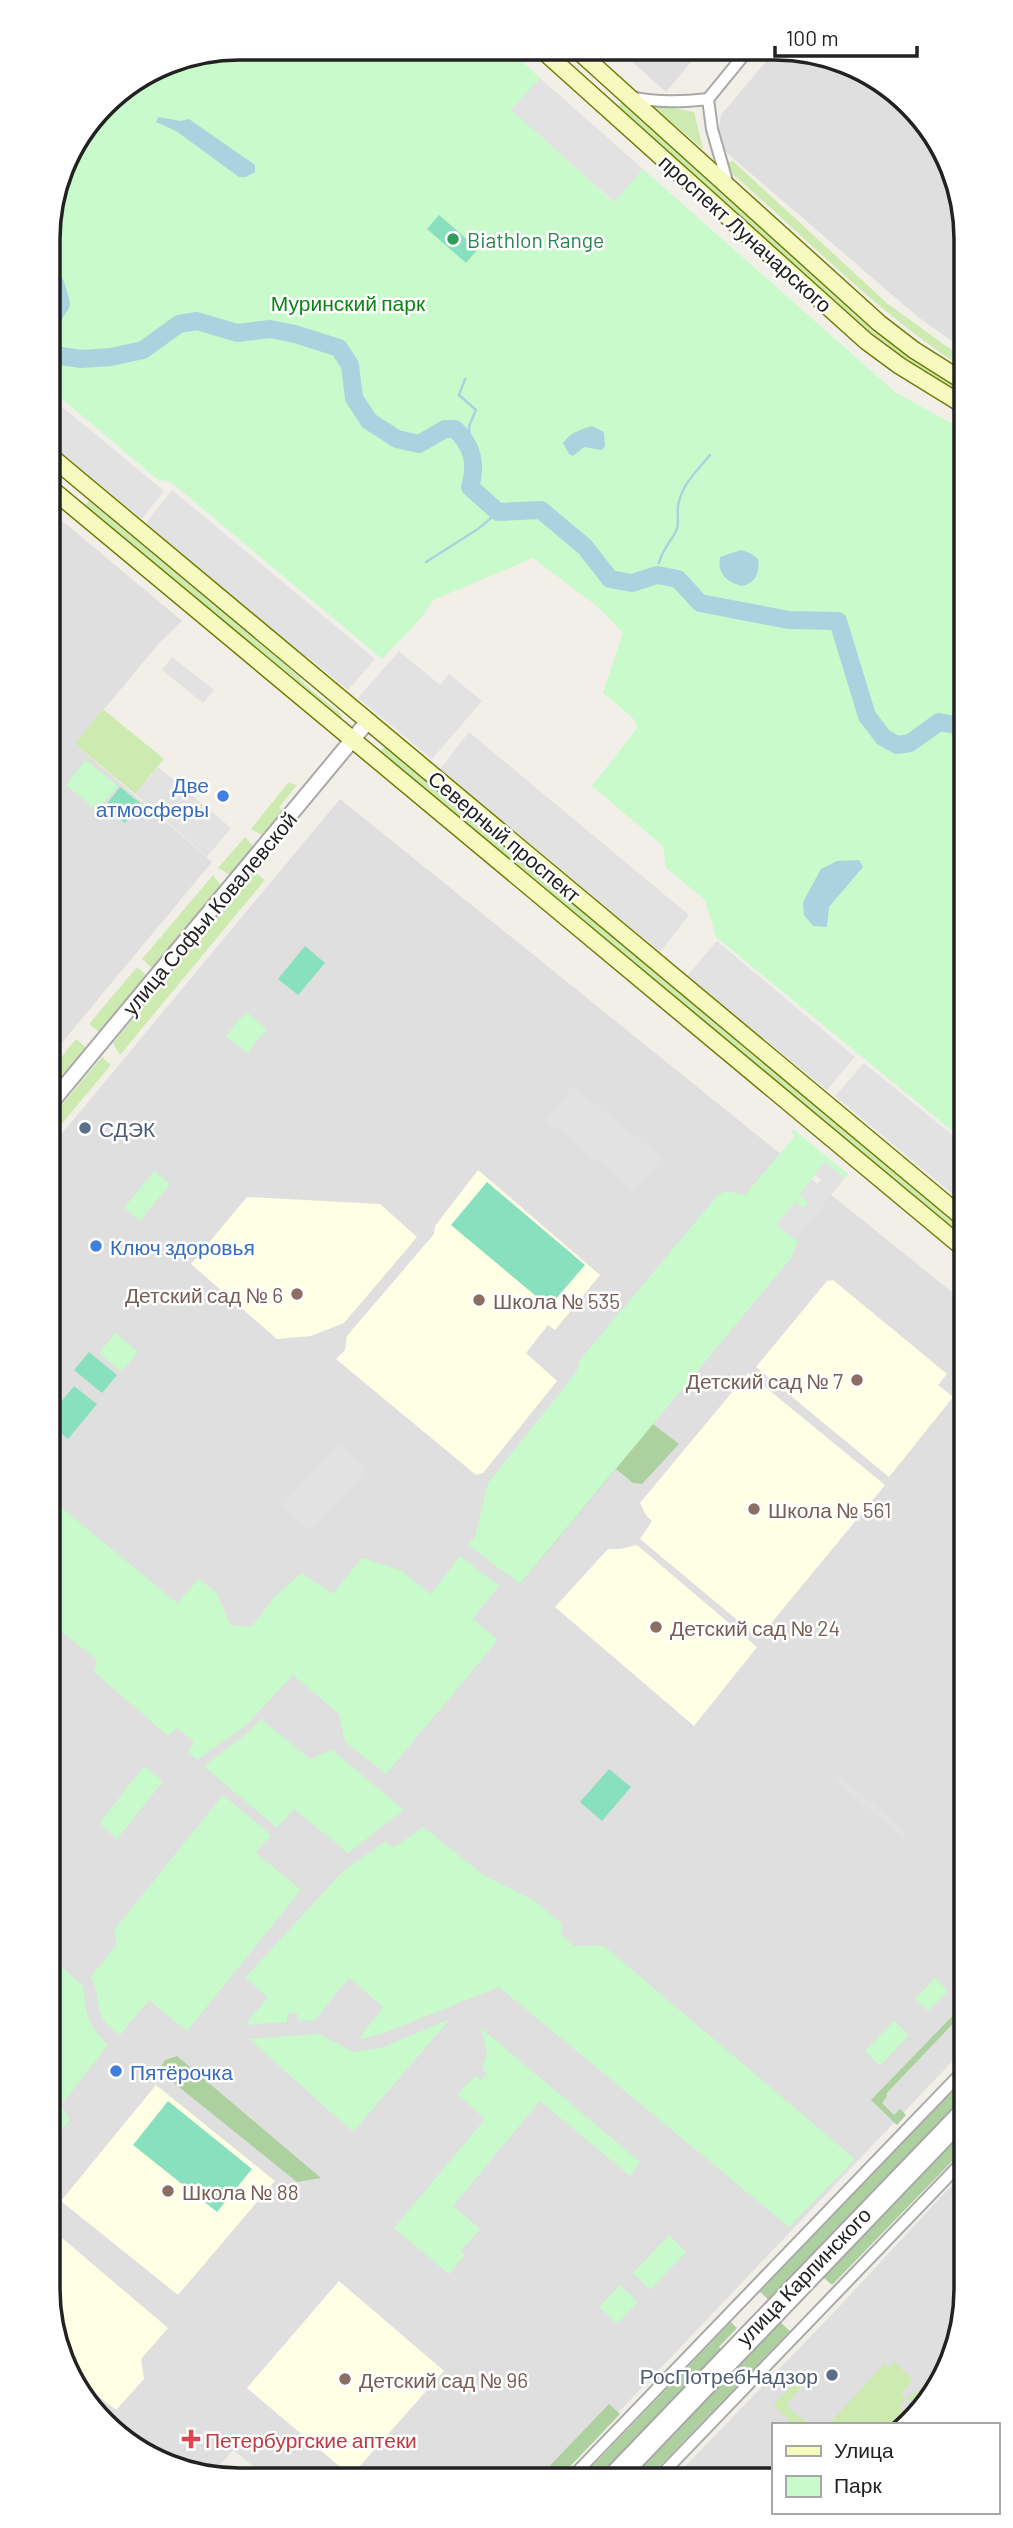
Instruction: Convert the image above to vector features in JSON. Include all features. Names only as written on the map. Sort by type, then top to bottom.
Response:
[{"type":"main road","name":"проспект Луначарского","points":[[553,60],[866,341],[954,399]]},
{"type":"main road","points":[[568,73],[576,60]]},
{"type":"main road","name":"проспект Луначарского","points":[[588,60],[879,323],[914,350],[954,375]]},
{"type":"main road","name":"Северный проспект","points":[[60,464],[350,704],[366,724],[954,1210]]},
{"type":"main road","name":"Северный проспект","points":[[60,496],[954,1240]]},
{"type":"street","points":[[628,96],[685,102],[708,99],[740,60]]},
{"type":"street","points":[[708,99],[718,152],[728,185]]},
{"type":"street","name":"Северный проспект","points":[[60,474],[366,724]]},
{"type":"street","name":"улица Софьи Ковалевской","points":[[60,1092],[366,724]]},
{"type":"street","points":[[582,2468],[953,2080]]},
{"type":"street","name":"улица Карпинского","points":[[618,2468],[953,2118]]},
{"type":"street","name":"улица Карпинского","points":[[633,2468],[953,2133]]},
{"type":"street","points":[[668,2468],[953,2171]]},
{"type":"shaded area","points":[[630,60],[693,60],[666,92]]},
{"type":"shaded area","points":[[767,60],[798,61],[832,69],[854,78],[884,96],[901,112],[917,129],[930,149],[947,192],[954,238],[954,343],[918,317],[726,152],[719,131],[721,115]]},
{"type":"shaded area","points":[[540,78],[643,169],[614,202],[511,110]]},
{"type":"shaded area","points":[[60,407],[164,491],[142,519],[60,452]]},
{"type":"shaded area","points":[[172,490],[375,659],[348,690],[307,656],[304,659],[145,524]]},
{"type":"shaded area","points":[[60,519],[182,621],[160,642],[75,744],[212,862],[60,1045]]},
{"type":"shaded area","points":[[399,651],[440,685],[449,674],[482,701],[432,759],[358,698]]},
{"type":"shaded area","points":[[172,657],[214,690],[203,703],[162,670]]},
{"type":"shaded area","points":[[469,732],[689,915],[660,952],[440,769]]},
{"type":"shaded area","points":[[158,767],[231,828],[207,857],[135,794]]},
{"type":"shaded area","points":[[340,799],[953,1293],[953,2060],[566,2468],[255,2468],[233,2450],[218,2467],[203,2465],[159,2450],[129,2432],[96,2399],[73,2358],[61,2313],[60,2290],[60,1136]]},
{"type":"shaded area","points":[[717,941],[855,1057],[827,1090],[687,976]]},
{"type":"shaded area","points":[[864,1063],[954,1136],[954,1195],[835,1096]]},
{"type":"shaded area","points":[[573,1086],[661,1157],[659,1163],[634,1190],[546,1120]]},
{"type":"shaded area","points":[[825,1162],[845,1178],[795,1240],[776,1225],[795,1202],[803,1208],[809,1204],[800,1194],[809,1183],[815,1187],[821,1180],[815,1174]]},
{"type":"shaded area","name":"Школа № 535","points":[[478,1170],[600,1275],[555,1330],[548,1325],[526,1353],[557,1381],[483,1473],[476,1475],[336,1359],[345,1350],[347,1336],[434,1234],[435,1226]]},
{"type":"shaded area","name":"Детский сад № 6","points":[[247,1197],[380,1204],[417,1237],[344,1323],[311,1336],[277,1339],[191,1264]]},
{"type":"shaded area","name":"Детский сад № 7","points":[[833,1280],[947,1374],[938,1385],[953,1397],[889,1477],[756,1367],[827,1281]]},
{"type":"shaded area","name":"Школа № 561","points":[[748,1373],[885,1485],[759,1638],[640,1539],[652,1521],[640,1503]]},
{"type":"shaded area","points":[[339,1442],[368,1468],[311,1531],[282,1506]]},
{"type":"shaded area","name":"Детский сад № 24","points":[[637,1545],[757,1647],[694,1726],[555,1607],[608,1549]]},
{"type":"shaded area","points":[[839,1776],[907,1832],[903,1838],[833,1779]]},
{"type":"shaded area","name":"Школа № 88","points":[[156,2085],[275,2181],[178,2295],[61,2201]]},
{"type":"shaded area","points":[[953,2184],[953,2301],[950,2325],[930,2379],[909,2408],[894,2423],[772,2423],[772,2468],[684,2468]]},
{"type":"shaded area","points":[[60,2238],[168,2328],[141,2359],[144,2379],[116,2410],[89,2389],[73,2358],[61,2313]]},
{"type":"shaded area","name":"Детский сад № 96","points":[[339,2281],[444,2371],[358,2468],[342,2468],[247,2388]]},
{"type":"green space","name":"Муринский парк","points":[[521,60],[540,78],[512,110],[613,202],[643,169],[895,392],[954,425],[954,1132],[716,937],[705,900],[666,868],[663,846],[592,786],[638,727],[632,717],[603,693],[623,633],[598,607],[533,558],[433,600],[421,618],[382,659],[171,482],[157,479],[60,397],[61,215],[73,170],[96,129],[120,104],[149,83],[181,69],[215,61]]},
{"type":"green space","points":[[623,101],[954,381],[954,388],[917,367],[869,331],[618,106]]},
{"type":"green space","points":[[656,105],[694,112],[703,149],[654,107]]},
{"type":"green space","points":[[733,161],[888,304],[954,352],[954,362],[870,297],[730,172],[726,163]]},
{"type":"green space","name":"Biathlon Range","points":[[439,215],[478,249],[466,263],[427,229]]},
{"type":"green space","points":[[89,501],[287,666],[341,714],[342,718],[339,719],[84,507]]},
{"type":"green space","points":[[103,709],[164,759],[135,794],[75,744]]},
{"type":"green space","points":[[385,746],[954,1219],[954,1231],[379,753]]},
{"type":"green space","points":[[86,760],[118,786],[97,811],[66,785]]},
{"type":"green space","points":[[288,783],[297,785],[279,807],[283,811],[262,835],[251,829]]},
{"type":"green space","points":[[120,787],[140,803],[125,823],[104,807]]},
{"type":"green space","points":[[245,837],[253,846],[230,875],[218,868]]},
{"type":"green space","points":[[255,872],[265,880],[120,1055],[113,1043]]},
{"type":"green space","points":[[213,875],[221,885],[152,968],[142,959]]},
{"type":"green space","points":[[305,946],[325,963],[298,995],[278,979]]},
{"type":"green space","points":[[137,967],[146,975],[99,1032],[89,1024]]},
{"type":"green space","points":[[246,1012],[267,1029],[247,1053],[226,1036]]},
{"type":"green space","points":[[76,1039],[86,1048],[60,1078],[60,1059]]},
{"type":"green space","points":[[102,1057],[111,1065],[60,1126],[60,1107]]},
{"type":"green space","points":[[793,1129],[848,1174],[845,1178],[825,1162],[800,1194],[810,1204],[803,1208],[795,1202],[797,1243],[792,1257],[520,1584],[468,1545],[475,1537],[488,1483],[577,1371],[579,1361],[718,1195],[726,1191],[745,1195],[795,1136],[791,1131]]},
{"type":"green space","points":[[154,1171],[170,1184],[140,1221],[124,1208]]},
{"type":"green space","points":[[487,1182],[585,1265],[549,1307],[451,1225]]},
{"type":"green space","points":[[115,1333],[138,1352],[121,1372],[99,1353]]},
{"type":"green space","points":[[89,1352],[117,1375],[102,1393],[74,1370]]},
{"type":"green space","points":[[74,1386],[97,1404],[68,1439],[60,1432],[60,1403]]},
{"type":"green space","points":[[630,1409],[663,1411],[653,1424],[679,1444],[642,1484],[633,1483],[616,1469],[520,1584],[499,1568]]},
{"type":"green space","points":[[60,1506],[177,1603],[199,1579],[217,1593],[230,1625],[251,1627],[276,1595],[302,1573],[333,1594],[362,1558],[400,1570],[431,1594],[460,1556],[499,1586],[473,1619],[498,1640],[386,1774],[345,1742],[339,1714],[293,1675],[244,1727],[197,1760],[188,1752],[194,1742],[177,1728],[168,1736],[94,1672],[97,1660],[60,1630]]},
{"type":"green space","points":[[261,1719],[310,1759],[332,1750],[404,1810],[348,1853],[294,1809],[277,1828],[204,1766]]},
{"type":"green space","points":[[144,1766],[163,1781],[117,1839],[99,1824]]},
{"type":"green space","points":[[609,1769],[631,1787],[602,1821],[580,1802]]},
{"type":"green space","points":[[223,1795],[271,1835],[256,1853],[301,1890],[187,2031],[149,2000],[120,2035],[104,2021],[91,1977],[117,1944],[114,1930]]},
{"type":"green space","points":[[423,1827],[485,1876],[535,1901],[561,1923],[562,1934],[574,1946],[604,1946],[855,2159],[789,2227],[499,1987],[384,2033],[358,2040],[383,2007],[349,1978],[315,2020],[298,2021],[297,2013],[287,2014],[287,2022],[245,2025],[268,1997],[245,1978],[344,1870],[386,1841],[393,1848]]},
{"type":"green space","points":[[60,1965],[83,1986],[89,2019],[108,2045],[61,2105],[70,2120],[60,2132]]},
{"type":"green space","points":[[935,1978],[948,1991],[928,2011],[915,1999]]},
{"type":"green space","points":[[953,2015],[953,2023],[886,2094],[882,2103],[894,2115],[900,2109],[906,2115],[897,2125],[871,2100]]},
{"type":"green space","points":[[450,2019],[353,2132],[249,2039],[319,2034],[354,2052],[381,2048]]},
{"type":"green space","points":[[894,2021],[909,2035],[880,2066],[865,2051]]},
{"type":"green space","points":[[481,2028],[640,2162],[630,2176],[540,2101],[453,2206],[480,2229],[461,2251],[465,2255],[449,2274],[394,2228],[485,2119],[457,2094],[476,2076],[481,2080],[487,2073],[482,2069],[487,2053]]},
{"type":"green space","points":[[177,2056],[321,2178],[297,2182],[159,2071],[165,2060]]},
{"type":"green space","points":[[953,2089],[953,2107],[769,2300],[760,2292]]},
{"type":"green space","points":[[168,2101],[252,2169],[217,2212],[133,2145]]},
{"type":"green space","points":[[953,2142],[953,2160],[832,2285],[823,2277]]},
{"type":"green space","points":[[669,2235],[686,2252],[650,2290],[633,2273]]},
{"type":"green space","points":[[620,2285],[638,2302],[617,2324],[599,2307]]},
{"type":"green space","points":[[731,2322],[737,2328],[719,2347],[722,2351],[609,2468],[591,2468]]},
{"type":"green space","points":[[780,2322],[790,2331],[658,2468],[641,2468]]},
{"type":"green space","points":[[894,2362],[913,2380],[901,2394],[906,2399],[899,2406],[905,2412],[894,2423],[830,2423],[884,2364],[888,2368]]},
{"type":"green space","points":[[797,2380],[803,2385],[786,2405],[806,2420],[805,2423],[788,2423],[790,2420],[773,2405]]},
{"type":"green space","points":[[916,2391],[920,2395],[913,2404],[907,2399]]},
{"type":"green space","points":[[609,2404],[620,2414],[569,2468],[548,2468]]},
{"type":"water","points":[[158,117],[181,121],[189,119],[255,165],[255,172],[239,177],[176,131],[156,122]]},
{"type":"water","points":[[592,426],[604,432],[605,446],[602,450],[584,447],[573,456],[569,454],[563,443],[566,439]]},
{"type":"water","points":[[741,550],[758,559],[758,572],[754,580],[742,586],[724,576],[719,563],[720,557]]},
{"type":"water","points":[[859,860],[863,867],[829,907],[827,927],[813,926],[804,915],[803,902],[821,869],[837,861]]},
{"type":"waterway","points":[[60,300],[60,306]]},
{"type":"waterway","points":[[60,356],[81,359],[111,357],[143,350],[179,324],[197,321],[237,333],[270,329],[339,348],[350,365],[354,398],[369,421],[397,439],[419,444],[445,429],[455,429],[466,442],[472,456],[470,487],[498,512],[541,510],[585,547],[610,579],[632,583],[657,575],[678,579],[700,603],[789,620],[838,621],[867,716],[883,737],[897,745],[910,743],[939,722],[954,725]]},
{"type":"waterway","points":[[465,379],[459,395],[476,410],[469,426],[468,444]]},
{"type":"waterway","points":[[659,563],[677,529],[678,506],[683,491],[710,455]]},
{"type":"waterway","points":[[426,562],[478,529],[498,512]]},
{"type":"waterway","points":[[657,575],[658,568]]},
{"type":"place","name":"Biathlon Range","points":[[453,239]]},
{"type":"place","name":"Две атмосферы","points":[[223,796]]},
{"type":"place","name":"СДЭК","points":[[85,1128]]},
{"type":"place","name":"Ключ здоровья","points":[[96,1246]]},
{"type":"place","name":"Детский сад № 6","points":[[297,1294]]},
{"type":"place","name":"Школа № 535","points":[[479,1300]]},
{"type":"place","name":"Детский сад № 7","points":[[857,1380]]},
{"type":"place","name":"Школа № 561","points":[[754,1509]]},
{"type":"place","name":"Детский сад № 24","points":[[656,1627]]},
{"type":"place","name":"Пятёрочка","points":[[116,2071]]},
{"type":"place","name":"Школа № 88","points":[[168,2191]]},
{"type":"place","name":"РосПотребНадзор","points":[[832,2375]]},
{"type":"place","name":"Детский сад № 96","points":[[345,2379]]},
{"type":"place","name":"Петербургские аптеки","points":[[191,2439]]}]
